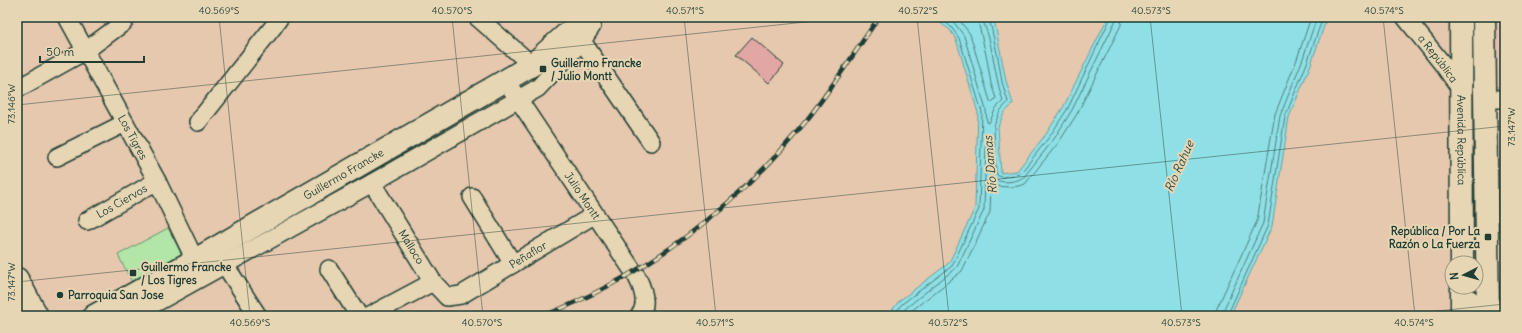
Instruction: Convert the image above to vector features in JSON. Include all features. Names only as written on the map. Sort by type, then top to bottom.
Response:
[{"type":"main road","name":"Guillermo Francke","points":[[94,316],[141,308],[195,260],[532,65],[571,30],[582,17]]},
{"type":"main road","name":"Avenida República","points":[[1461,17],[1462,255]]},
{"type":"main road","name":"Avenida República","points":[[1484,17],[1495,99],[1494,313]]},
{"type":"main road","points":[[17,279],[38,316]]},
{"type":"main road","points":[[1462,295],[1462,316]]},
{"type":"street","name":"Los Tigres","points":[[67,17],[156,182],[195,260]]},
{"type":"street","points":[[18,87],[85,51],[123,23],[127,17]]},
{"type":"street","points":[[198,122],[277,22],[290,17]]},
{"type":"street","points":[[477,17],[532,65]]},
{"type":"street","name":"Guillermo Francke","points":[[141,308],[225,264],[372,183],[538,88],[582,41],[592,26],[590,17]]},
{"type":"street","name":"a República","points":[[1409,22],[1462,91]]},
{"type":"street","points":[[582,41],[651,142]]},
{"type":"street","name":"Julio Montt","points":[[506,80],[594,215],[637,277],[641,286],[644,303],[642,313],[639,316]]},
{"type":"street","points":[[58,156],[124,123]]},
{"type":"street","name":"Los Ciervos","points":[[86,221],[156,182]]},
{"type":"street","name":"Malloco","points":[[372,183],[433,282],[447,297],[461,295]]},
{"type":"street","points":[[472,197],[513,264]]},
{"type":"street","name":"Peñaflor","points":[[461,295],[594,215]]},
{"type":"street","points":[[225,264],[258,316]]},
{"type":"street","points":[[328,269],[359,316]]},
{"type":"street","points":[[369,316],[433,282]]},
{"type":"street","points":[[1469,295],[1494,313]]},
{"type":"shaded area","points":[[1493,17],[1505,17],[1505,86],[1498,86]]},
{"type":"green space","points":[[168,228],[182,255],[132,282],[118,255]]},
{"type":"water","points":[[932,17],[991,17],[995,24],[1006,81],[1013,104],[1004,113],[998,127],[1001,173],[1017,171],[1046,134],[1064,106],[1108,17],[1327,17],[1311,64],[1289,117],[1272,226],[1230,316],[888,316],[899,301],[949,263],[975,208],[978,113],[956,39],[950,30]]},
{"type":"building","points":[[752,37],[784,65],[769,83],[736,55]]},
{"type":"railway","points":[[543,316],[581,300],[618,281],[687,236],[720,210],[779,152],[806,121],[879,17]]},
{"type":"place","name":"Guillermo Francke / Julio Montt","points":[[543,69]]},
{"type":"place","name":"República / Por La Razón o La Fuerza","points":[[1488,237]]},
{"type":"place","name":"Guillermo Francke / Los Tigres","points":[[133,273]]},
{"type":"place","name":"Parroquia San Jose","points":[[60,295]]},
{"type":"water label","name":"Río Damas","points":[[990,165]]},
{"type":"water label","name":"Río Rahue","points":[[1179,166]]}]
